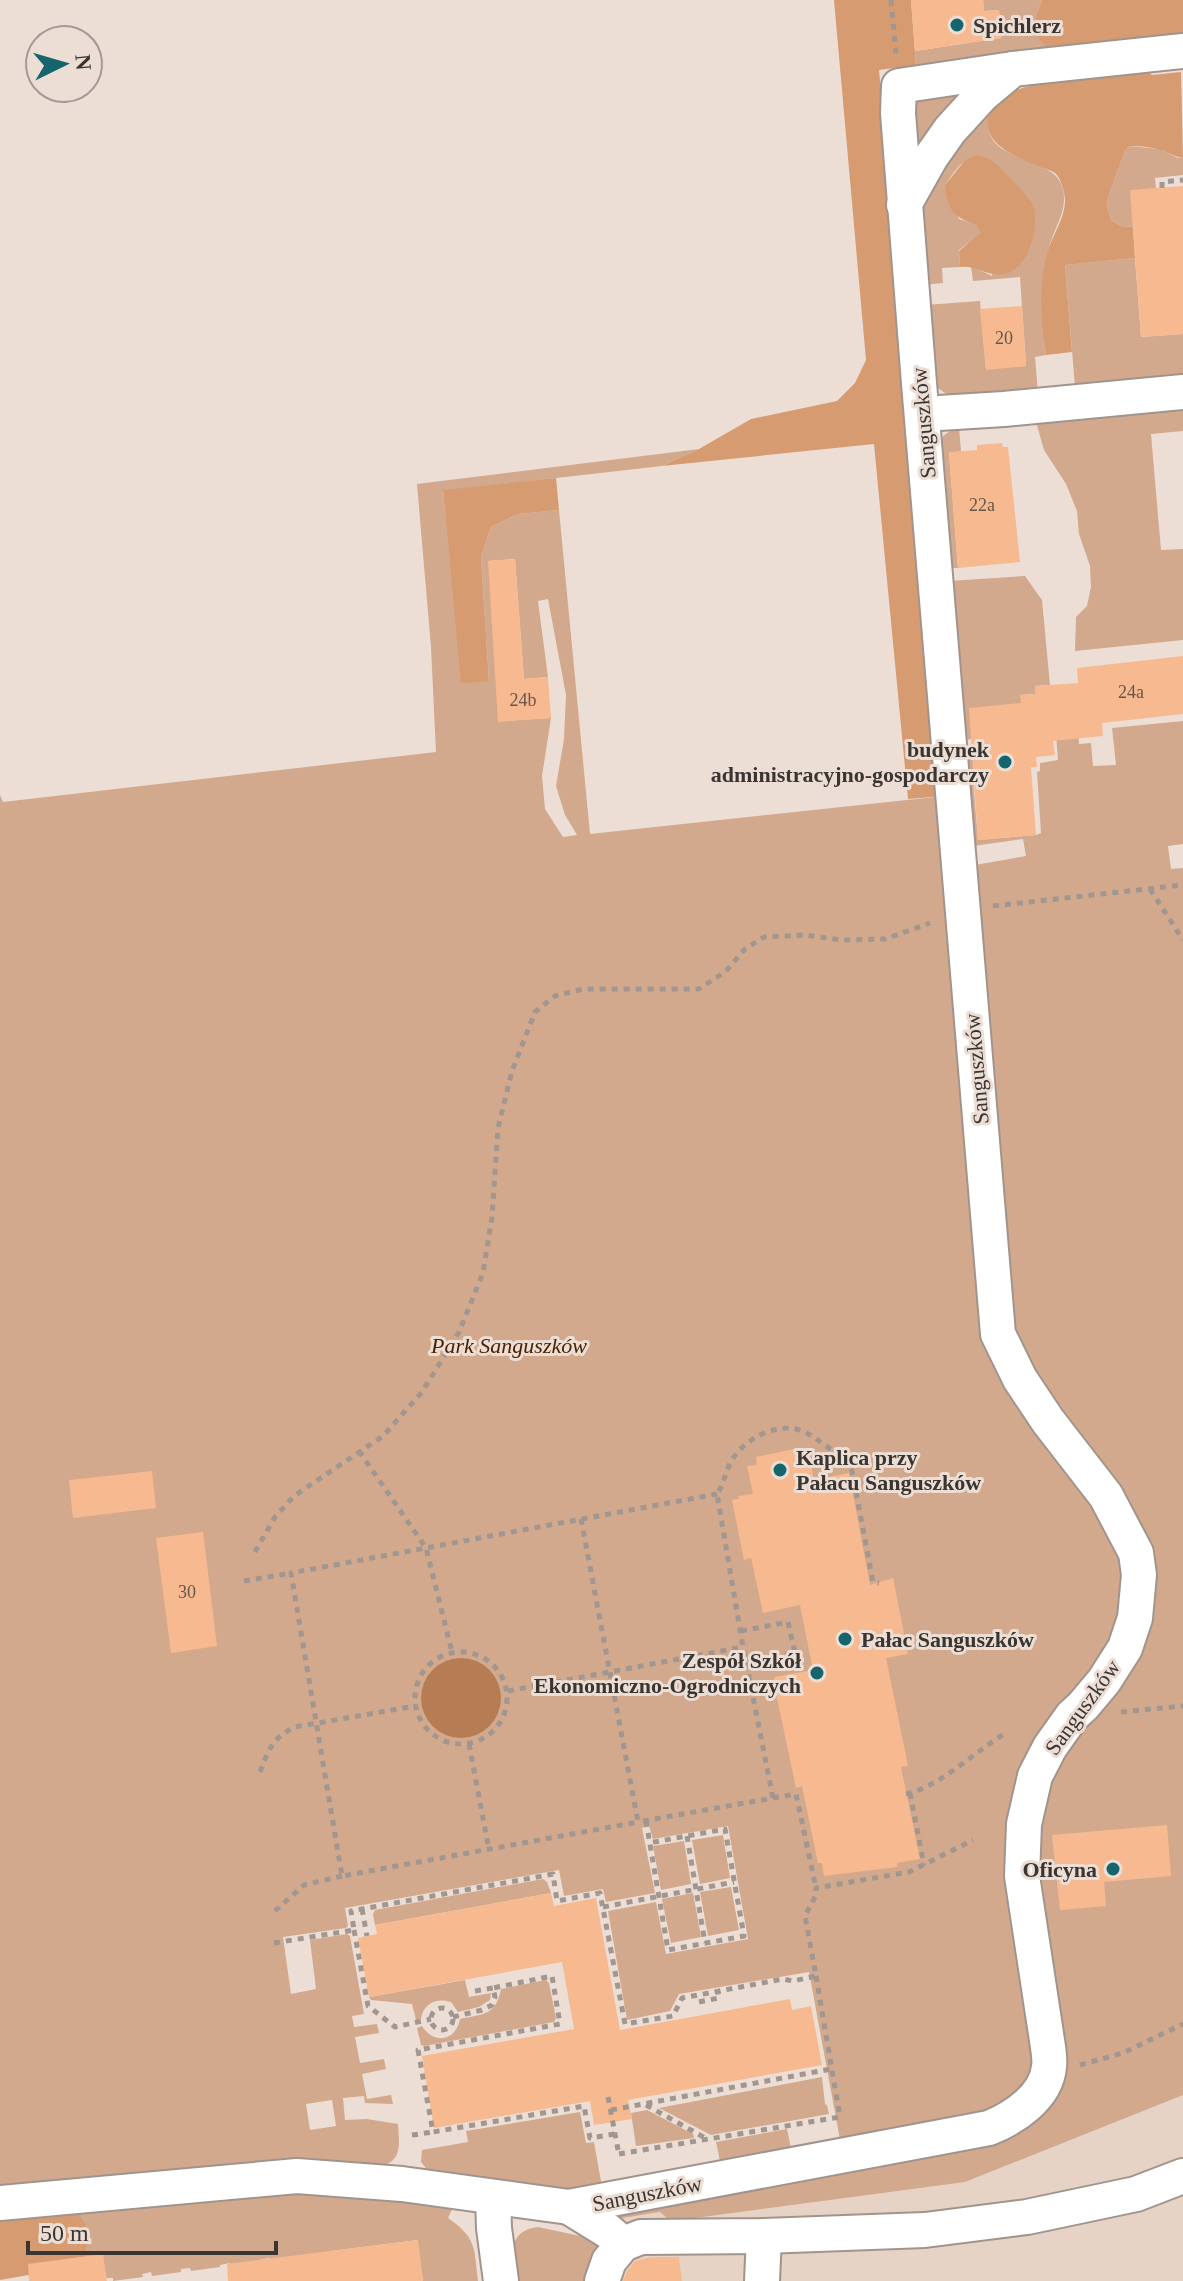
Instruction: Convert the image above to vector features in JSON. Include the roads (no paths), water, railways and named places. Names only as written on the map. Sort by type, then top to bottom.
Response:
[{"type":"street","points":[[904,205],[950,130],[982,95],[1013,69],[1183,51]]},
{"type":"street","name":"Sanguszków","points":[[0,2203],[297,2176],[377,2181],[569,2207],[989,2128],[1009,2120],[1040,2090],[1049,2070],[1048,2047],[1022,1876],[1024,1824],[1035,1776],[1050,1747],[1072,1716],[1104,1681],[1125,1648],[1135,1618],[1139,1575],[1136,1553],[1106,1496],[1020,1379],[998,1334],[898,113],[899,86],[1013,69]]},
{"type":"street","points":[[923,414],[1183,392]]},
{"type":"street","points":[[602,2281],[609,2261],[623,2244],[641,2237],[925,2230],[1027,2217],[1136,2194],[1183,2176]]},
{"type":"street","points":[[493,2197],[501,2281]]},
{"type":"street","points":[[569,2207],[623,2244]]},
{"type":"street","points":[[762,2281],[764,2236]]},
{"type":"place","name":"Spichlerz","points":[[957,25]]},
{"type":"place","name":"budynek administracyjno-gospodarczy","points":[[1005,762]]},
{"type":"place","name":"Kaplica przy Pałacu Sanguszków","points":[[780,1470]]},
{"type":"place","name":"Pałac Sanguszków","points":[[845,1639]]},
{"type":"place","name":"Zespół Szkół Ekonomiczno-Ogrodniczych","points":[[817,1673]]},
{"type":"place","name":"Oficyna","points":[[1113,1869]]},
{"type":"park label","name":"Park Sanguszków","points":[[509,1345]]}]
